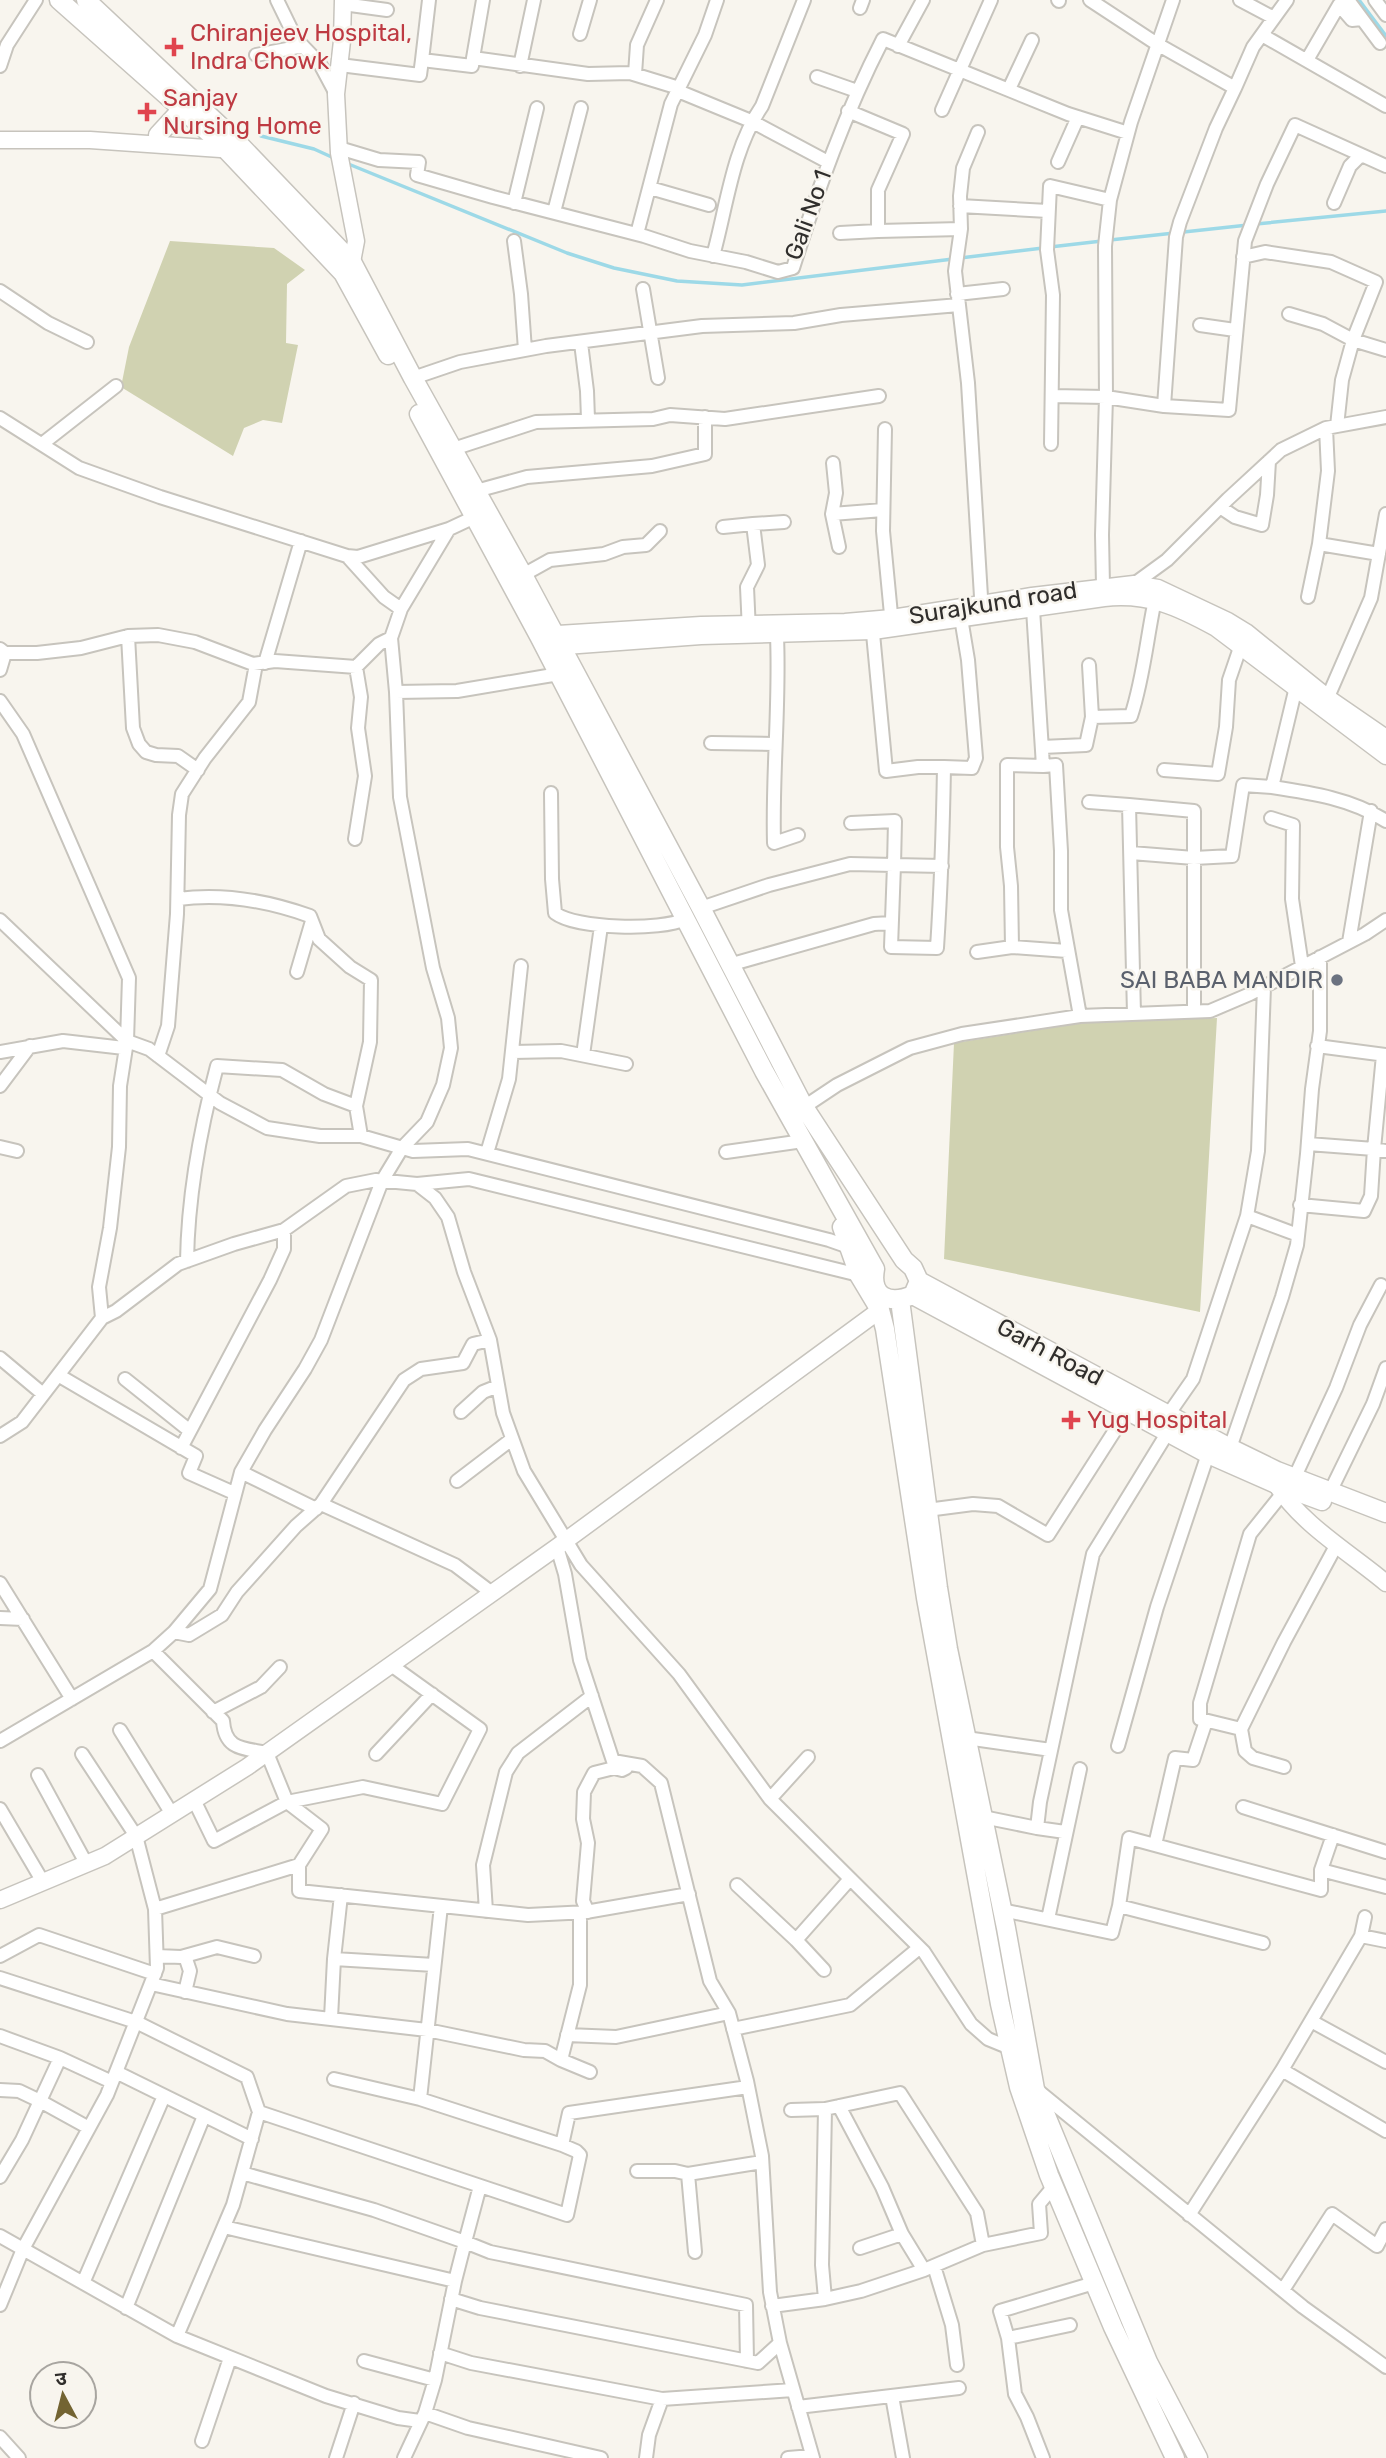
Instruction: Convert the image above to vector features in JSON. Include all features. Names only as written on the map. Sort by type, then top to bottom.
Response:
[{"type":"main road","points":[[59,0],[182,110],[231,145]]},
{"type":"main road","points":[[86,0],[348,267],[476,491],[481,514],[523,575],[550,641],[559,674],[686,920],[797,1112],[904,1260],[911,1286],[932,1596]]},
{"type":"main road","points":[[158,135],[182,110]]},
{"type":"main road","points":[[348,267],[550,641],[702,910],[797,1112],[803,1141],[842,1208],[840,1221],[849,1247],[859,1275],[880,1310],[885,1329],[932,1596],[1027,2088],[1054,2186],[1112,2327],[1175,2458]]},
{"type":"main road","points":[[686,920],[702,910]]},
{"type":"main road","name":"Garh Road","points":[[842,1208],[875,1269],[873,1278],[877,1291],[886,1299],[911,1286],[1168,1424],[1208,1454],[1386,1525]]},
{"type":"main road","name":"Garh Road","points":[[1077,1374],[1128,1410],[1230,1448],[1284,1483],[1330,1492],[1386,1513]]},
{"type":"main road","points":[[959,1739],[983,1817],[1002,1910],[1017,2046]]},
{"type":"main road","points":[[1027,2088],[1107,2262],[1148,2362],[1198,2458]]},
{"type":"main road","points":[[1091,2276],[1107,2262]]},
{"type":"street","points":[[0,66],[3,44],[36,0]]},
{"type":"street","points":[[277,0],[296,39],[320,64],[336,94]]},
{"type":"street","points":[[340,65],[420,75],[429,0]]},
{"type":"street","points":[[422,60],[472,66],[483,0]]},
{"type":"street","points":[[520,66],[534,0]]},
{"type":"street","points":[[580,34],[590,0]]},
{"type":"street","points":[[635,74],[637,45],[657,0]]},
{"type":"street","points":[[637,234],[671,104],[705,35],[717,0]]},
{"type":"street","points":[[713,256],[734,171],[751,121],[762,106],[804,0]]},
{"type":"street","points":[[923,0],[898,46],[1078,117],[1128,133]]},
{"type":"street","points":[[942,110],[991,0]]},
{"type":"street","points":[[1090,0],[1157,44],[1235,89]]},
{"type":"street","points":[[978,132],[963,168],[961,229],[956,257],[968,383],[981,610],[1033,609],[1104,592],[1102,535],[1106,397],[1105,242],[1110,200],[1128,133],[1173,0]]},
{"type":"street","points":[[1240,0],[1274,18]]},
{"type":"street","points":[[1164,406],[1177,232],[1216,128],[1253,47],[1287,0]]},
{"type":"street","points":[[1348,0],[1380,43]]},
{"type":"street","points":[[1375,0],[1386,15]]},
{"type":"street","points":[[348,267],[355,241],[339,148],[336,94],[343,2],[387,10]]},
{"type":"street","points":[[1307,60],[1339,5],[1352,20],[1362,19]]},
{"type":"street","points":[[1262,35],[1386,106]]},
{"type":"street","name":"Gali No 1","points":[[339,148],[379,160],[419,162],[417,175],[637,234],[690,251],[778,272],[793,268],[848,111],[883,39],[898,46]]},
{"type":"street","points":[[1009,89],[1032,40]]},
{"type":"street","points":[[256,55],[303,46]]},
{"type":"street","points":[[473,58],[589,74],[635,74],[751,121],[828,162]]},
{"type":"street","points":[[817,77],[857,91]]},
{"type":"street","points":[[514,202],[537,108]]},
{"type":"street","points":[[554,212],[581,108]]},
{"type":"street","points":[[848,111],[903,134],[878,190],[878,231]]},
{"type":"street","points":[[1058,162],[1078,117]]},
{"type":"street","points":[[1052,396],[1106,397],[1164,406],[1229,410],[1245,241],[1295,125],[1386,166]]},
{"type":"street","points":[[0,130],[91,130],[158,135],[231,145]]},
{"type":"street","points":[[0,140],[231,145]]},
{"type":"street","points":[[1334,203],[1350,166],[1361,155]]},
{"type":"street","points":[[1051,444],[1053,295],[1047,246],[1050,186],[1110,200]]},
{"type":"street","points":[[650,188],[709,205]]},
{"type":"street","points":[[960,206],[1048,211]]},
{"type":"street","points":[[840,233],[961,229]]},
{"type":"street","points":[[514,241],[525,350]]},
{"type":"street","points":[[1244,257],[1265,252],[1331,262],[1381,284],[1353,340],[1331,427],[1319,544],[1308,597]]},
{"type":"street","points":[[643,289],[658,378]]},
{"type":"street","points":[[413,378],[460,362],[525,350],[702,326],[794,323],[958,299],[1003,289]]},
{"type":"street","points":[[0,291],[48,323],[87,342]]},
{"type":"street","points":[[1289,314],[1323,324],[1353,340],[1386,351]]},
{"type":"street","points":[[1200,325],[1235,330]]},
{"type":"street","points":[[580,343],[588,419]]},
{"type":"street","points":[[42,444],[116,386]]},
{"type":"street","points":[[453,449],[536,422],[653,419],[670,415],[725,419],[879,396]]},
{"type":"street","points":[[476,491],[527,477],[652,466],[705,454],[705,417]]},
{"type":"street","points":[[1133,590],[1281,450],[1331,427],[1386,417]]},
{"type":"street","points":[[0,418],[79,468],[160,497],[347,556],[358,558],[449,529],[481,514]]},
{"type":"street","points":[[885,429],[883,531],[892,623]]},
{"type":"street","points":[[1220,507],[1235,517],[1262,525],[1269,461]]},
{"type":"street","points":[[833,463],[836,493],[832,514],[839,547]]},
{"type":"street","points":[[832,514],[883,510]]},
{"type":"street","points":[[1325,703],[1371,598],[1386,514]]},
{"type":"street","points":[[723,527],[784,522]]},
{"type":"street","points":[[749,629],[747,587],[758,565],[753,524]]},
{"type":"street","points":[[0,1741],[153,1651],[174,1632],[210,1589],[241,1472],[321,1340],[382,1181],[402,1148],[427,1122],[443,1085],[451,1048],[448,1018],[433,968],[400,797],[391,638],[401,609],[449,529]]},
{"type":"street","points":[[523,575],[550,560],[604,554],[623,547],[646,545],[660,531]]},
{"type":"street","points":[[158,1056],[169,1026],[182,794],[249,702],[301,541]]},
{"type":"street","points":[[1319,544],[1379,554]]},
{"type":"street","points":[[347,556],[384,597],[401,609]]},
{"type":"street","name":"Surajkund road","points":[[550,641],[701,631],[872,625],[1133,590],[1156,594],[1212,612],[1325,703],[1386,738]]},
{"type":"street","points":[[1092,717],[1130,716],[1141,686],[1156,594]]},
{"type":"street","points":[[1033,609],[1043,766]]},
{"type":"street","points":[[872,625],[886,771],[918,767],[972,768],[976,758],[968,660],[960,614]]},
{"type":"street","points":[[778,630],[780,688],[774,744],[774,843],[798,835]]},
{"type":"street","points":[[0,670],[2,651],[37,653],[80,648],[128,636],[158,635],[195,642],[260,663],[356,667],[379,644],[391,638]]},
{"type":"street","points":[[128,636],[133,728],[139,744],[146,752],[178,756],[198,770]]},
{"type":"street","points":[[1164,769],[1218,774],[1226,727],[1229,680],[1244,639],[1296,687],[1325,703],[1386,756]]},
{"type":"street","points":[[1042,747],[1086,745],[1092,717],[1089,664]]},
{"type":"street","points":[[355,839],[365,776],[358,729],[361,697],[356,667]]},
{"type":"street","points":[[396,692],[457,691],[559,674]]},
{"type":"street","points":[[1272,788],[1296,687]]},
{"type":"street","points":[[0,701],[23,734],[129,978],[126,1044],[120,1086],[119,1147],[110,1228],[99,1287],[102,1318]]},
{"type":"street","points":[[711,743],[774,744]]},
{"type":"street","points":[[1012,947],[1007,847],[1007,765],[1056,765],[1061,910],[1080,1016]]},
{"type":"street","points":[[851,823],[895,821],[891,947],[937,948],[944,767]]},
{"type":"street","points":[[1131,853],[1194,858],[1232,856],[1243,785],[1314,793],[1371,811],[1386,821]]},
{"type":"street","points":[[551,793],[555,913],[561,918],[601,926],[648,927],[686,920]]},
{"type":"street","points":[[1089,802],[1195,811],[1194,1011]]},
{"type":"street","points":[[1129,805],[1134,1014]]},
{"type":"street","points":[[1349,942],[1371,811]]},
{"type":"street","points":[[1271,818],[1293,825],[1292,899],[1302,966]]},
{"type":"street","points":[[702,910],[769,885],[850,864],[942,866]]},
{"type":"street","points":[[178,899],[206,895],[269,903],[310,916],[319,939],[351,967],[371,980],[370,1042],[356,1106],[361,1136]]},
{"type":"street","points":[[0,920],[126,1044]]},
{"type":"street","points":[[298,972],[312,920]]},
{"type":"street","points":[[797,1112],[837,1085],[910,1048],[962,1034],[1080,1016],[1210,1011],[1264,987],[1386,920]]},
{"type":"street","points":[[729,965],[874,923],[891,923]]},
{"type":"street","points":[[583,1055],[601,926]]},
{"type":"street","points":[[977,952],[1012,947],[1067,951]]},
{"type":"street","points":[[1230,1448],[1282,1297],[1298,1235],[1317,1046],[1320,957]]},
{"type":"street","points":[[487,1153],[509,1079],[521,966]]},
{"type":"street","points":[[1037,1828],[1051,1750],[1094,1555],[1193,1379],[1247,1216],[1258,1151],[1264,987]]},
{"type":"street","points":[[0,1052],[63,1041],[126,1044],[149,1049],[209,1095],[267,1128],[320,1136],[361,1136],[413,1151],[468,1149],[849,1247]]},
{"type":"street","points":[[0,1086],[30,1046]]},
{"type":"street","points":[[1300,1205],[1364,1211],[1371,1196],[1380,1150],[1385,1055],[1317,1046]]},
{"type":"street","points":[[513,1052],[561,1051],[626,1064]]},
{"type":"street","points":[[187,1261],[188,1214],[209,1095],[217,1066],[282,1070],[324,1094],[356,1106]]},
{"type":"street","points":[[726,1152],[803,1141]]},
{"type":"street","points":[[1308,1144],[1380,1150]]},
{"type":"street","points":[[0,1147],[16,1151]]},
{"type":"street","points":[[0,1436],[22,1422],[102,1318],[116,1311],[178,1264],[284,1230],[346,1186],[382,1181],[417,1184],[469,1179],[859,1275]]},
{"type":"street","points":[[417,1184],[435,1198],[448,1217],[464,1272],[490,1339],[503,1413],[524,1471],[562,1544],[679,1674],[769,1799],[919,1948],[971,2024],[988,2039],[1017,2046]]},
{"type":"street","points":[[1247,1216],[1298,1235]]},
{"type":"street","points":[[181,1448],[270,1280],[284,1249],[284,1230]]},
{"type":"street","points":[[1241,1729],[1200,1719],[1200,1703],[1250,1534],[1284,1483],[1336,1388],[1360,1325],[1381,1286]]},
{"type":"street","points":[[1,1896],[105,1856],[267,1754],[562,1544],[880,1310]]},
{"type":"street","points":[[174,1632],[189,1635],[222,1615],[237,1592],[318,1506],[404,1380],[421,1368],[463,1363],[473,1344],[490,1339]]},
{"type":"street","points":[[0,1358],[43,1394]]},
{"type":"street","points":[[1330,1492],[1383,1384],[1386,1368]]},
{"type":"street","points":[[58,1375],[196,1456],[188,1473],[234,1493]]},
{"type":"street","points":[[125,1378],[190,1431]]},
{"type":"street","points":[[461,1412],[483,1392],[498,1386]]},
{"type":"street","points":[[927,1510],[973,1503],[998,1506],[1048,1535],[1128,1410]]},
{"type":"street","points":[[457,1481],[513,1439]]},
{"type":"street","points":[[1118,1746],[1157,1606],[1208,1454]]},
{"type":"street","points":[[241,1472],[455,1565],[492,1593]]},
{"type":"street","points":[[1284,1483],[1303,1517],[1386,1583]]},
{"type":"street","points":[[562,1544],[580,1660],[614,1761],[642,1766],[661,1783],[710,1981],[729,2013],[748,2087],[762,2162],[769,2292],[780,2343],[813,2457],[788,2458]]},
{"type":"street","points":[[1284,1767],[1253,1758],[1245,1751],[1241,1729],[1337,1544]]},
{"type":"street","points":[[0,1583],[72,1699]]},
{"type":"street","points":[[0,1618],[23,1619]]},
{"type":"street","points":[[153,1651],[223,1721],[224,1734],[234,1746],[267,1754]]},
{"type":"street","points":[[194,1800],[214,1841],[287,1802],[363,1787],[442,1804],[480,1729],[391,1665]]},
{"type":"street","points":[[213,1712],[261,1687],[280,1667]]},
{"type":"street","points":[[376,1754],[432,1695]]},
{"type":"street","points":[[486,1910],[483,1864],[506,1772],[518,1752],[592,1696]]},
{"type":"street","points":[[1155,1844],[1175,1758],[1193,1760],[1206,1721]]},
{"type":"street","points":[[120,1730],[172,1814]]},
{"type":"street","points":[[959,1739],[1051,1750]]},
{"type":"street","points":[[0,2305],[23,2249],[89,2129],[114,2077],[153,1979],[157,1956],[155,1909],[136,1836],[82,1754]]},
{"type":"street","points":[[267,1754],[287,1802],[323,1829],[299,1865],[299,1891],[528,1915],[588,1912]]},
{"type":"street","points":[[769,1799],[808,1757]]},
{"type":"street","points":[[588,1912],[583,1901],[588,1843],[583,1819],[584,1792],[594,1773],[614,1768],[622,1770],[633,1764]]},
{"type":"street","points":[[1048,1919],[1080,1769]]},
{"type":"street","points":[[38,1775],[86,1863]]},
{"type":"street","points":[[1243,1807],[1386,1852]]},
{"type":"street","points":[[0,1809],[43,1882]]},
{"type":"street","points":[[983,1817],[1065,1832]]},
{"type":"street","points":[[1002,1910],[1112,1933],[1119,1906],[1129,1838],[1321,1889],[1321,1870],[1333,1835]]},
{"type":"street","points":[[155,1909],[299,1865]]},
{"type":"street","points":[[1321,1870],[1386,1887]]},
{"type":"street","points":[[796,1940],[850,1879]]},
{"type":"street","points":[[737,1885],[824,1970]]},
{"type":"street","points":[[561,2060],[580,1985],[580,1913],[689,1894]]},
{"type":"street","points":[[331,2018],[341,1895]]},
{"type":"street","points":[[420,2099],[441,1906]]},
{"type":"street","points":[[1119,1906],[1263,1943]]},
{"type":"street","points":[[1189,2215],[1311,2021],[1361,1936],[1365,1917]]},
{"type":"street","points":[[0,1956],[39,1935],[186,1992],[287,2014],[427,2030],[524,2050],[545,2051],[590,2072]]},
{"type":"street","points":[[1361,1936],[1386,1941]]},
{"type":"street","points":[[157,1956],[185,1956],[217,1947],[254,1956]]},
{"type":"street","points":[[733,2029],[850,2005],[919,1948]]},
{"type":"street","points":[[185,1956],[190,1971],[186,1992]]},
{"type":"street","points":[[334,1959],[435,1965]]},
{"type":"street","points":[[0,1978],[136,2022],[247,2077],[259,2112],[252,2139],[233,2205],[177,2336]]},
{"type":"street","points":[[567,2035],[616,2037],[729,2013]]},
{"type":"street","points":[[1311,2021],[1386,2062]]},
{"type":"street","points":[[2,2042],[60,2058],[164,2096],[252,2139]]},
{"type":"street","points":[[0,2177],[22,2140],[60,2058]]},
{"type":"street","points":[[1282,2070],[1386,2131]]},
{"type":"street","points":[[259,2112],[567,2215],[580,2155],[576,2151],[420,2099],[334,2078]]},
{"type":"street","points":[[562,2145],[569,2113],[748,2087]]},
{"type":"street","points":[[1027,2088],[1283,2290],[1386,2367]]},
{"type":"street","points":[[0,2090],[19,2091],[89,2129]]},
{"type":"street","points":[[791,2110],[825,2109],[901,2092],[937,2154],[978,2213],[983,2245]]},
{"type":"street","points":[[83,2283],[164,2096]]},
{"type":"street","points":[[839,2106],[882,2188],[902,2234],[929,2268],[952,2325],[957,2365]]},
{"type":"street","points":[[825,2109],[822,2265],[825,2299]]},
{"type":"street","points":[[126,2308],[204,2116]]},
{"type":"street","points":[[637,2171],[675,2171],[688,2174],[762,2162]]},
{"type":"street","points":[[242,2173],[374,2210],[490,2252],[746,2305],[747,2361]]},
{"type":"street","points":[[688,2174],[695,2252]]},
{"type":"street","points":[[404,2458],[435,2380],[455,2281],[480,2186]]},
{"type":"street","points":[[772,2306],[861,2291],[929,2268],[983,2245],[1041,2233],[1039,2204],[1054,2186]]},
{"type":"street","points":[[1283,2290],[1332,2214],[1377,2246],[1386,2229]]},
{"type":"street","points":[[224,2227],[455,2281]]},
{"type":"street","points":[[860,2248],[902,2234]]},
{"type":"street","points":[[0,2236],[177,2336],[326,2396],[398,2418],[422,2417],[601,2458]]},
{"type":"street","points":[[1042,2458],[1027,2417],[1015,2394],[1008,2338],[1000,2311],[1091,2276]]},
{"type":"street","points":[[451,2299],[480,2308],[758,2363],[780,2343]]},
{"type":"street","points":[[1008,2338],[1070,2325]]},
{"type":"street","points":[[440,2353],[471,2363],[662,2399],[793,2390]]},
{"type":"street","points":[[202,2441],[230,2358]]},
{"type":"street","points":[[365,2361],[435,2380]]},
{"type":"street","points":[[798,2407],[959,2388]]},
{"type":"street","points":[[891,2396],[902,2458]]},
{"type":"street","points":[[646,2458],[649,2435],[662,2399]]},
{"type":"street","points":[[336,2458],[354,2403]]},
{"type":"street","points":[[0,2437],[10,2455]]},
{"type":"green space","points":[[170,241],[274,248],[305,270],[287,284],[286,343],[298,345],[282,423],[263,420],[244,428],[233,456],[121,387],[129,347]]},
{"type":"green space","points":[[1217,1018],[1200,1312],[944,1259],[954,1043],[1089,1022]]},
{"type":"waterway","points":[[1359,0],[1386,36]]},
{"type":"waterway","points":[[261,136],[314,149],[336,159]]},
{"type":"waterway","points":[[346,163],[567,253],[614,268],[677,281],[742,285],[953,259]]},
{"type":"waterway","points":[[1256,224],[1386,211]]},
{"type":"waterway","points":[[1110,240],[1248,225]]},
{"type":"waterway","points":[[1050,247],[1102,241]]},
{"type":"waterway","points":[[960,258],[1043,248]]},
{"type":"place","name":"Chiranjeev Hospital, Indra Chowk","points":[[174,47]]},
{"type":"place","name":"Sanjay Nursing Home","points":[[147,112]]},
{"type":"place","name":"SAI BABA MANDIR","points":[[1337,980]]},
{"type":"place","name":"Yug Hospital","points":[[1071,1420]]}]
